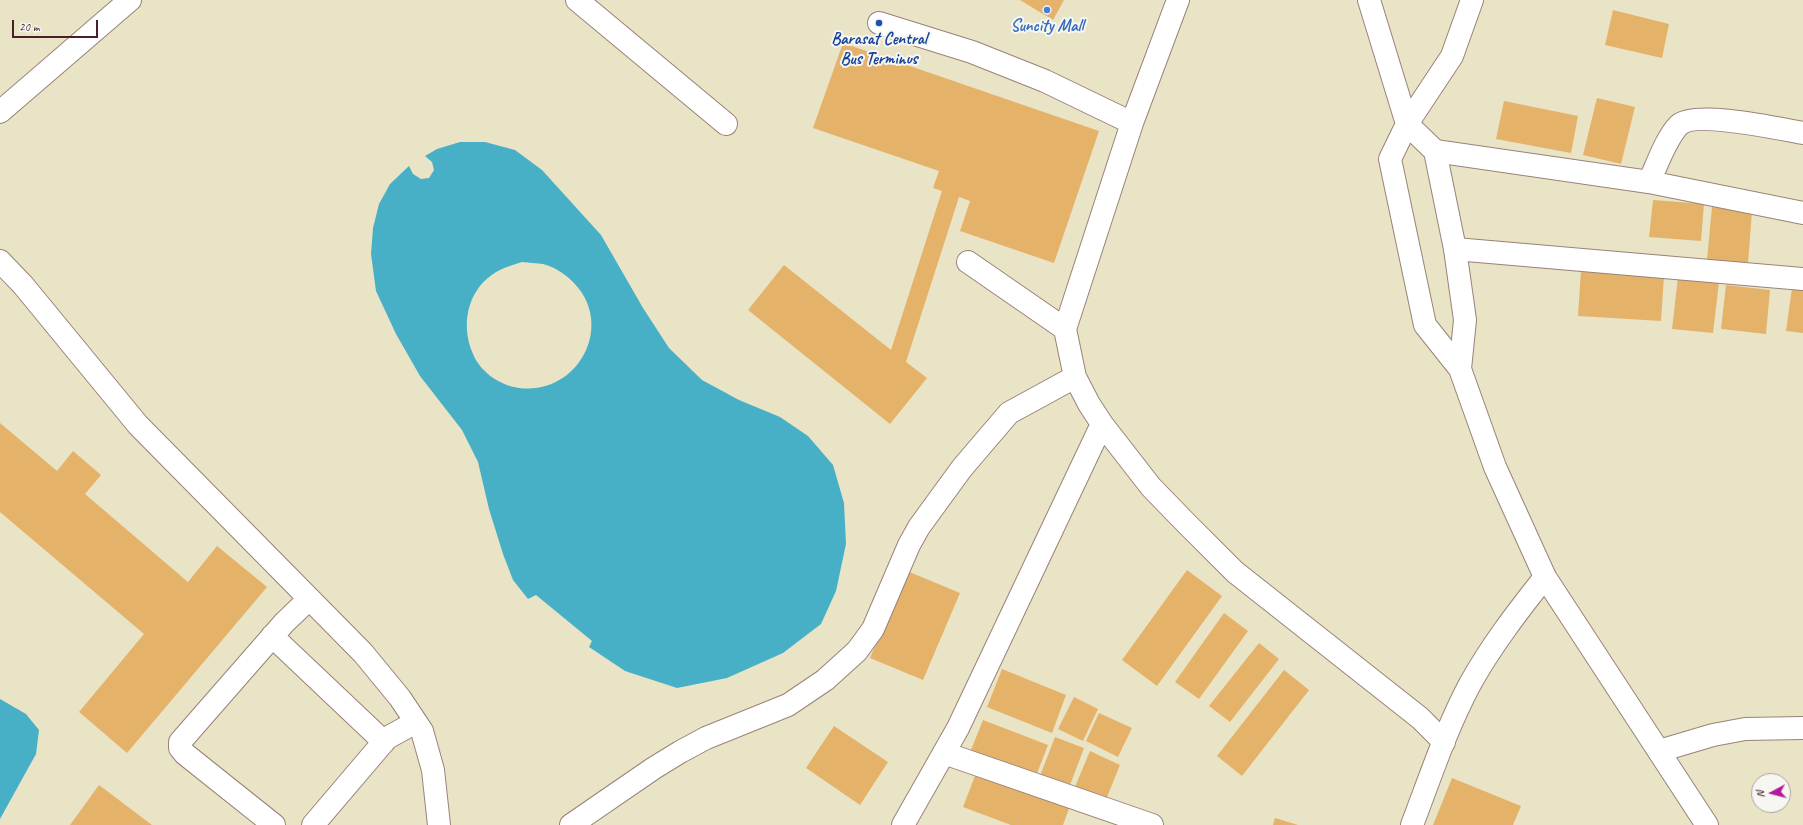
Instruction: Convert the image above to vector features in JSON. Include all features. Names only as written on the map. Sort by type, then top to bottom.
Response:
[{"type":"main road","points":[[0,112],[130,0]]},
{"type":"main road","points":[[577,0],[726,124]]},
{"type":"main road","points":[[1178,0],[1132,124],[1065,329],[1076,377],[1089,404],[1102,424],[1151,487],[1235,572],[1420,718],[1444,742]]},
{"type":"main road","points":[[1369,0],[1407,124],[1435,151],[1455,249],[1466,320],[1460,369]]},
{"type":"main road","points":[[1472,0],[1452,56],[1407,124],[1390,159],[1425,325],[1460,369],[1495,467],[1545,577],[1707,825]]},
{"type":"main road","points":[[879,23],[972,52],[1045,81],[1132,124]]},
{"type":"main road","points":[[1649,182],[1673,134],[1680,124],[1692,119],[1715,119],[1803,133]]},
{"type":"main road","points":[[1435,151],[1649,182],[1803,213]]},
{"type":"main road","points":[[1455,249],[1803,279]]},
{"type":"main road","points":[[0,260],[23,285],[138,425],[363,653],[400,698],[422,732],[433,770],[439,825]]},
{"type":"main road","points":[[968,262],[1065,329]]},
{"type":"main road","points":[[571,825],[680,752],[706,738],[788,705],[826,680],[858,651],[873,629],[909,545],[919,527],[962,468],[1009,413],[1076,377]]},
{"type":"main road","points":[[903,825],[958,728],[1102,424]]},
{"type":"main road","points":[[1412,825],[1444,742],[1470,685],[1505,628],[1545,577]]},
{"type":"main road","points":[[274,825],[185,754],[180,748],[180,742],[272,636],[309,599]]},
{"type":"main road","points":[[272,636],[384,742]]},
{"type":"main road","points":[[313,825],[387,738],[416,722]]},
{"type":"main road","points":[[1659,751],[1713,735],[1745,729],[1803,728]]},
{"type":"main road","points":[[944,753],[1152,825]]},
{"type":"water","points":[[460,142],[485,142],[515,150],[542,170],[601,235],[643,308],[669,348],[702,380],[739,400],[780,417],[808,436],[833,465],[844,503],[846,544],[836,591],[821,624],[783,653],[727,678],[677,688],[625,671],[589,647],[592,641],[536,595],[528,599],[513,580],[489,509],[478,462],[462,430],[420,376],[396,334],[376,291],[371,254],[373,228],[379,204],[390,184],[409,166],[413,174],[421,179],[429,178],[434,170],[432,162],[425,156],[437,149]],"holes":[[[522,262],[547,265],[569,278],[585,299],[591,318],[590,337],[584,355],[572,371],[556,382],[536,388],[514,387],[501,383],[485,371],[480,366],[473,354],[467,329],[467,317],[470,305],[482,284],[502,269]]]},
{"type":"water","points":[[0,699],[26,714],[39,730],[36,754],[0,819]]},
{"type":"building","name":"Suncity Mall","points":[[1020,0],[1064,0],[1053,20]]},
{"type":"building","points":[[1613,10],[1669,24],[1662,58],[1605,45]]},
{"type":"building","points":[[843,43],[1099,131],[1054,263],[960,231],[970,201],[959,197],[906,362],[927,378],[890,424],[748,310],[784,265],[891,350],[942,191],[933,188],[939,171],[813,128]]},
{"type":"building","points":[[1597,98],[1635,107],[1621,164],[1583,155]]},
{"type":"building","points":[[1504,101],[1578,116],[1571,153],[1496,139]]},
{"type":"building","points":[[1653,200],[1704,204],[1701,241],[1649,237]]},
{"type":"building","points":[[1712,207],[1752,211],[1748,263],[1707,260]]},
{"type":"building","points":[[1581,270],[1664,276],[1661,321],[1578,316]]},
{"type":"building","points":[[1678,277],[1719,282],[1713,333],[1672,329]]},
{"type":"building","points":[[1726,285],[1770,290],[1766,334],[1721,329]]},
{"type":"building","points":[[1792,288],[1803,290],[1803,333],[1786,331]]},
{"type":"building","points":[[0,423],[57,471],[73,451],[101,475],[85,494],[188,582],[217,546],[267,587],[127,753],[79,712],[144,634],[0,512]]},
{"type":"building","points":[[1187,570],[1222,596],[1157,686],[1122,660]]},
{"type":"building","points":[[907,571],[960,593],[923,680],[870,658]]},
{"type":"building","points":[[1224,613],[1248,631],[1199,699],[1175,682]]},
{"type":"building","points":[[1259,643],[1279,659],[1230,722],[1209,706]]},
{"type":"building","points":[[1002,669],[1066,695],[1052,733],[987,707]]},
{"type":"building","points":[[1284,670],[1309,690],[1242,776],[1217,756]]},
{"type":"building","points":[[1074,697],[1098,709],[1083,741],[1058,729]]},
{"type":"building","points":[[1099,713],[1132,728],[1118,757],[1086,741]]},
{"type":"building","points":[[983,720],[1048,745],[1034,781],[969,755]]},
{"type":"building","points":[[834,726],[888,762],[860,805],[806,768]]},
{"type":"building","points":[[1055,737],[1084,748],[1067,793],[1038,781]]},
{"type":"building","points":[[1090,751],[1120,765],[1103,807],[1072,794]]},
{"type":"building","points":[[978,768],[1071,803],[1063,825],[1011,825],[963,807]]},
{"type":"building","points":[[1452,778],[1521,806],[1513,825],[1433,825]]},
{"type":"building","points":[[99,785],[152,825],[70,825]]},
{"type":"building","points":[[1275,818],[1298,825],[1273,825]]},
{"type":"place","name":"Suncity Mall","points":[[1047,10]]},
{"type":"place","name":"Barasat Central Bus Terminus","points":[[879,23]]}]
